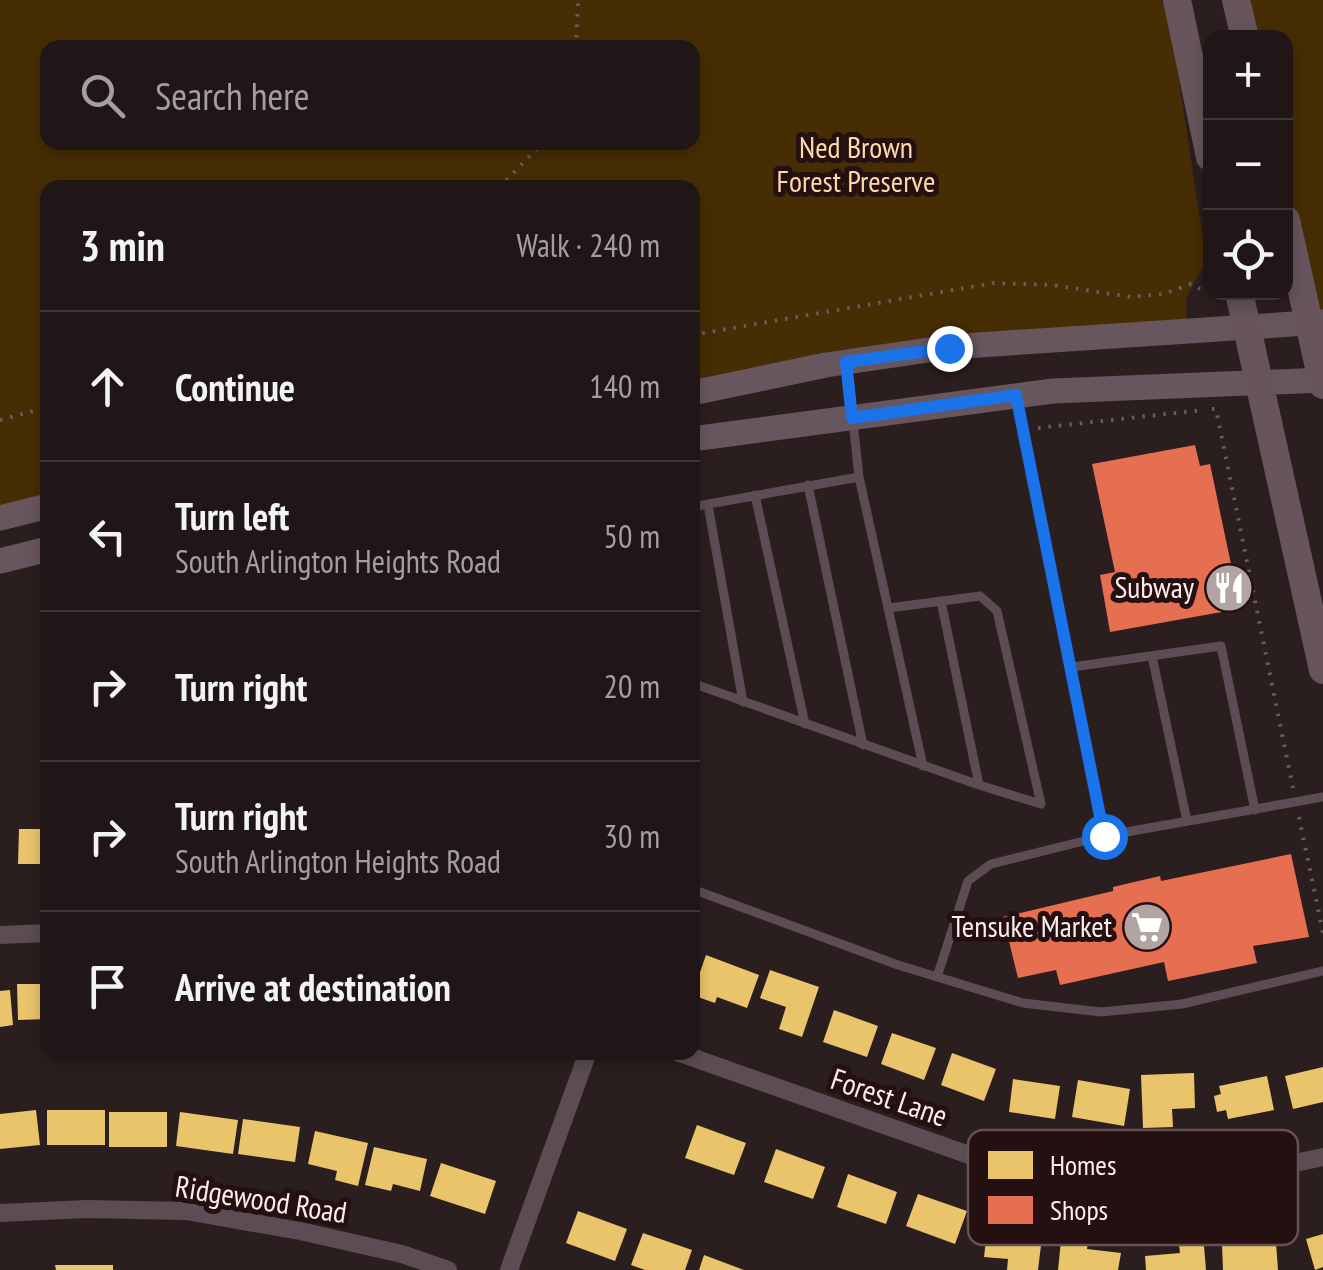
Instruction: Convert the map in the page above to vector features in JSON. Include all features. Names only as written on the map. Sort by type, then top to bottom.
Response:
[{"type":"main road","points":[[1177,0],[1203,124]]},
{"type":"main road","points":[[1236,0],[1243,30]]},
{"type":"main road","points":[[700,438],[1016,395],[1323,382],[1316,322],[1293,244]]},
{"type":"main road","points":[[1242,300],[1323,670]]},
{"type":"main road","points":[[700,391],[846,362],[1015,342],[1316,322]]},
{"type":"main road","points":[[0,518],[40,508]]},
{"type":"main road","points":[[0,561],[40,550]]},
{"type":"street","points":[[0,935],[40,933]]},
{"type":"street","points":[[508,1270],[585,1060]]},
{"type":"street","name":"Forest Lane","points":[[700,1060],[968,1154]]},
{"type":"street","name":"Forest Lane","points":[[1298,1162],[1323,1157]]},
{"type":"street","name":"Ridgewood Road","points":[[0,1213],[86,1209],[186,1211],[402,1254],[448,1270]]},
{"type":"lane","points":[[846,362],[858,477],[923,766]]},
{"type":"lane","points":[[1016,395],[1104,836]]},
{"type":"lane","points":[[700,506],[858,477]]},
{"type":"lane","points":[[808,485],[863,744]]},
{"type":"lane","points":[[754,495],[806,724]]},
{"type":"lane","points":[[708,504],[743,702]]},
{"type":"lane","points":[[700,686],[978,786],[1041,804],[997,612],[980,596],[888,608]]},
{"type":"lane","points":[[941,601],[978,786]]},
{"type":"lane","points":[[1072,667],[1221,646],[1255,810]]},
{"type":"lane","points":[[1152,656],[1187,822]]},
{"type":"lane","points":[[937,977],[968,881],[991,864],[1104,836],[1323,797]]},
{"type":"lane","points":[[700,892],[937,977],[1024,1003],[1101,1012],[1182,1004],[1323,972]]},
{"type":"path","points":[[576,40],[578,0]]},
{"type":"path","points":[[507,180],[535,150]]},
{"type":"path","points":[[700,333],[994,283],[1053,285],[1131,297],[1163,294],[1191,284],[1200,289]]},
{"type":"path","points":[[0,420],[40,409]]},
{"type":"path","points":[[1024,430],[1216,409],[1323,933]]},
{"type":"green space","name":"Ned Brown Forest Preserve","points":[[0,0],[1167,0],[1203,240],[1203,266],[1186,299],[1187,328],[700,392],[700,180],[40,180],[40,508],[0,518]]},
{"type":"green space","points":[[1236,0],[1323,0],[1323,322],[1293,239],[1293,30],[1243,30]]},
{"type":"building: Homes","points":[[19,829],[40,829],[40,864],[18,864]]},
{"type":"building: Homes","points":[[706,955],[759,975],[747,1008],[717,997],[715,1003],[700,998],[700,972]]},
{"type":"building: Homes","points":[[770,970],[819,987],[802,1037],[779,1029],[786,1007],[760,998]]},
{"type":"building: Homes","points":[[17,984],[40,984],[40,1019],[18,1020]]},
{"type":"building: Homes","points":[[10,990],[13,1025],[0,1027],[0,991]]},
{"type":"building: Homes","points":[[834,1010],[878,1026],[867,1057],[823,1042]]},
{"type":"building: Homes","points":[[892,1033],[936,1048],[924,1080],[881,1064]]},
{"type":"building: Homes","points":[[952,1053],[996,1069],[984,1101],[941,1085]]},
{"type":"building: Homes","points":[[1323,1067],[1323,1102],[1293,1109],[1285,1076]]},
{"type":"building: Homes","points":[[1194,1073],[1195,1108],[1172,1109],[1173,1127],[1143,1128],[1141,1075]]},
{"type":"building: Homes","points":[[1267,1076],[1274,1110],[1228,1119],[1226,1110],[1217,1112],[1214,1096],[1221,1094],[1219,1086]]},
{"type":"building: Homes","points":[[1013,1079],[1060,1086],[1055,1119],[1009,1112]]},
{"type":"building: Homes","points":[[1078,1080],[1130,1089],[1124,1126],[1072,1117]]},
{"type":"building: Homes","points":[[36,1110],[40,1145],[0,1149],[0,1114]]},
{"type":"building: Homes","points":[[47,1110],[105,1110],[105,1145],[47,1145]]},
{"type":"building: Homes","points":[[109,1112],[167,1112],[167,1147],[109,1147]]},
{"type":"building: Homes","points":[[180,1112],[238,1120],[233,1154],[176,1146]]},
{"type":"building: Homes","points":[[243,1119],[300,1127],[295,1162],[238,1154]]},
{"type":"building: Homes","points":[[697,1125],[746,1143],[734,1175],[685,1158]]},
{"type":"building: Homes","points":[[315,1131],[368,1143],[358,1186],[335,1180],[337,1171],[308,1164]]},
{"type":"building: Homes","points":[[374,1147],[427,1159],[420,1191],[393,1184],[391,1191],[365,1185]]},
{"type":"building: Homes","points":[[776,1149],[825,1167],[813,1199],[764,1182]]},
{"type":"building: Homes","points":[[441,1163],[496,1181],[485,1214],[430,1196]]},
{"type":"building: Homes","points":[[848,1174],[897,1192],[886,1224],[837,1207]]},
{"type":"building: Homes","points":[[918,1194],[967,1211],[955,1244],[906,1226]]},
{"type":"building: Homes","points":[[578,1211],[627,1229],[615,1261],[566,1243]]},
{"type":"building: Homes","points":[[643,1233],[692,1250],[685,1270],[645,1270],[631,1265]]},
{"type":"building: Homes","points":[[1323,1234],[1323,1267],[1315,1270],[1306,1239]]},
{"type":"building: Homes","points":[[985,1245],[1041,1245],[1038,1270],[1007,1270],[1008,1259],[984,1257]]},
{"type":"building: Homes","points":[[1061,1245],[1088,1245],[1087,1249],[1121,1253],[1118,1270],[1058,1270]]},
{"type":"building: Homes","points":[[1179,1245],[1204,1245],[1206,1270],[1146,1270],[1145,1256],[1180,1253]]},
{"type":"building: Homes","points":[[1222,1245],[1276,1245],[1278,1270],[1223,1270]]},
{"type":"building: Homes","points":[[704,1255],[744,1270],[699,1270]]},
{"type":"building: Homes","points":[[55,1265],[113,1265],[113,1270],[56,1270]]},
{"type":"building: Shops","points":[[1195,445],[1200,466],[1210,464],[1244,608],[1110,632],[1100,575],[1115,572],[1092,464]]},
{"type":"building: Shops","name":"Tensuke Market","points":[[1291,854],[1309,937],[1253,946],[1257,963],[1168,981],[1164,962],[1060,985],[1056,970],[1018,978],[1003,917],[1160,876],[1161,881]]},
{"type":"place","name":"Subway","points":[[1229,588]]},
{"type":"place","name":"Tensuke Market","points":[[1147,927]]},
{"type":"route","points":[[949,348],[846,362],[852,418],[1016,395],[1104,836]]}]
